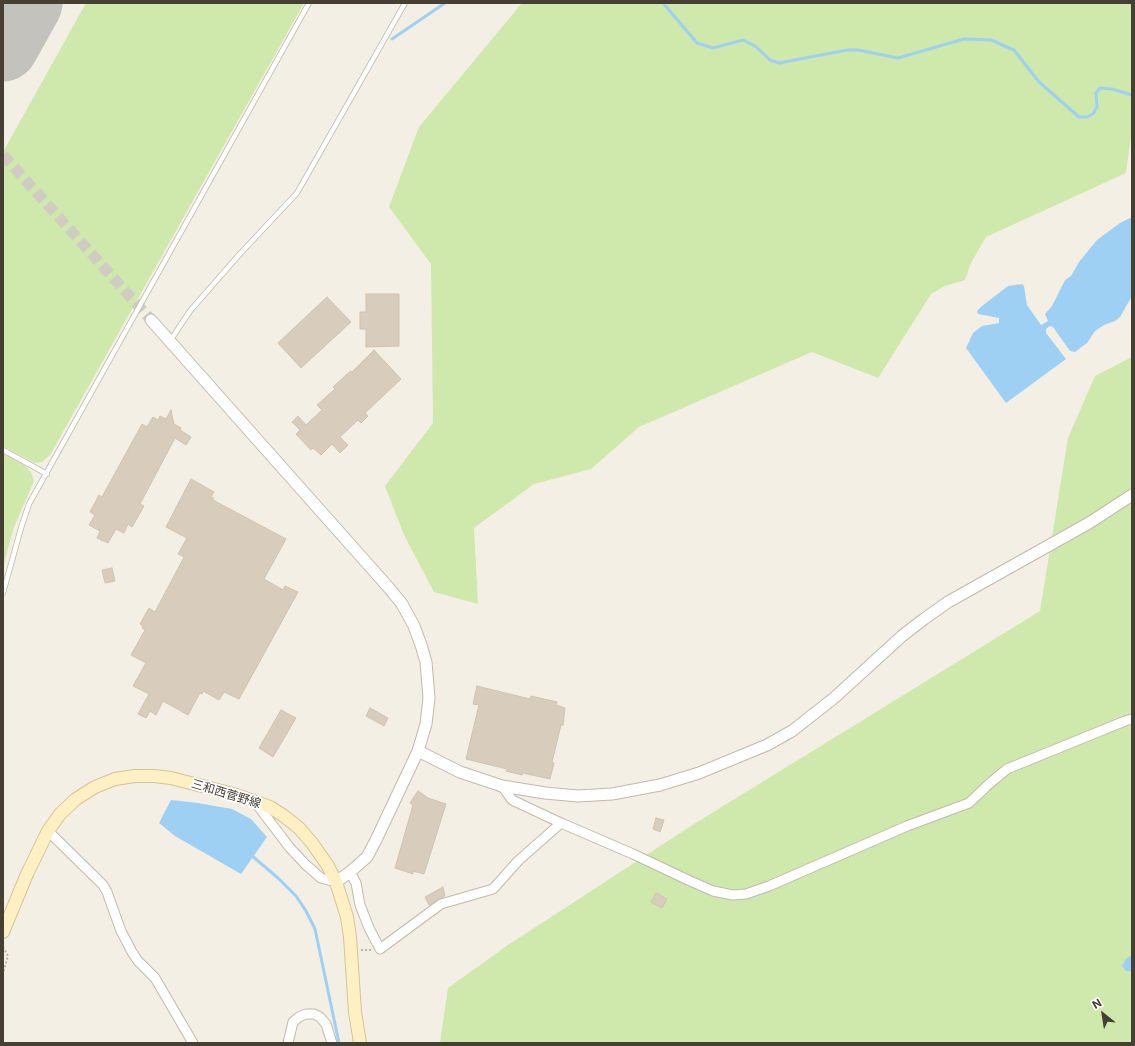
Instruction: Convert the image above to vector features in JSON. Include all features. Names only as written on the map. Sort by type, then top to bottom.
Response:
[{"type":"main road","name":"三和西菅野線","points":[[3,932],[27,874],[48,831],[60,814],[76,799],[95,787],[115,779],[135,776],[154,776],[171,778],[254,800],[270,807],[299,828],[312,843],[328,866],[336,882],[347,917],[350,937],[355,1012],[360,1043]]},
{"type":"street","points":[[151,320],[402,604],[414,626],[426,662],[429,698],[426,724],[418,752],[367,857],[350,872],[336,882],[321,878],[306,866],[290,848],[254,800]]},
{"type":"street","points":[[418,752],[460,772],[502,786],[545,793],[578,796],[612,794],[666,783],[712,768],[767,745],[792,731],[834,698],[902,636],[948,602],[1089,523],[1132,495]]},
{"type":"street","points":[[502,786],[512,800],[688,880],[714,891],[733,895],[746,894],[769,886],[907,826],[969,803],[988,784],[1007,769],[1132,719]]},
{"type":"street","points":[[350,872],[356,883],[360,905],[369,928],[380,949],[441,904],[493,888],[518,861],[561,823]]},
{"type":"street","points":[[48,831],[103,885],[121,931],[132,952],[138,961],[155,978],[193,1043]]},
{"type":"street","points":[[288,1043],[293,1022],[306,1014],[314,1014],[326,1024],[332,1043]]},
{"type":"lane","points":[[3,593],[20,528],[29,504],[309,3]]},
{"type":"lane","points":[[170,342],[190,311],[238,256],[297,193],[405,3]]},
{"type":"lane","points":[[3,450],[47,474]]},
{"type":"path","points":[[3,947],[8,956],[3,973]]},
{"type":"green space","points":[[86,3],[304,3],[50,455],[42,462],[35,463],[3,446],[3,152]]},
{"type":"green space","points":[[522,3],[1132,3],[1132,129],[1126,173],[986,237],[971,263],[965,280],[945,286],[931,294],[878,378],[812,352],[639,427],[591,469],[534,484],[474,528],[478,604],[434,592],[404,535],[385,486],[433,423],[431,264],[389,207],[419,127]]},
{"type":"green space","points":[[1132,357],[1132,1043],[440,1043],[448,988],[508,945],[694,824],[1040,611],[1068,438],[1095,376]]},
{"type":"green space","points":[[3,453],[25,466],[31,472],[34,481],[14,527],[3,567]]},
{"type":"water","points":[[1132,217],[1132,296],[1120,317],[1095,331],[1087,343],[1075,352],[1070,351],[1053,327],[1050,326],[1046,329],[1046,333],[1066,359],[1006,403],[966,348],[973,333],[982,326],[999,323],[999,318],[978,314],[977,311],[1008,286],[1022,284],[1024,286],[1027,305],[1041,325],[1048,321],[1045,314],[1052,306],[1065,280],[1071,276],[1079,262],[1097,240],[1120,223]]},
{"type":"water","points":[[171,800],[232,809],[251,819],[267,837],[241,874],[175,836],[159,823]]},
{"type":"water","points":[[1132,955],[1132,971],[1126,971],[1122,966],[1126,959]]},
{"type":"building","points":[[366,294],[399,294],[399,346],[366,347],[366,329],[360,329],[360,312],[366,312]]},
{"type":"building","points":[[327,297],[351,322],[301,368],[278,343]]},
{"type":"building","points":[[374,350],[401,379],[365,413],[368,416],[361,423],[358,420],[340,437],[348,445],[340,453],[332,444],[321,455],[313,448],[311,450],[296,434],[300,430],[292,422],[298,416],[306,425],[322,410],[317,405],[335,389],[333,387],[351,371],[352,372]]},
{"type":"building","points":[[171,410],[174,424],[191,437],[186,445],[175,438],[140,504],[144,506],[132,527],[128,524],[124,533],[116,529],[108,543],[97,538],[100,531],[89,525],[95,515],[90,512],[99,495],[102,497],[142,424],[147,427],[153,417],[158,420],[160,416],[166,419]]},
{"type":"building","points":[[191,479],[214,492],[211,497],[214,498],[213,500],[286,539],[264,579],[283,590],[285,586],[298,592],[239,699],[224,692],[219,700],[203,691],[202,694],[200,693],[188,715],[163,701],[156,715],[150,711],[146,718],[138,714],[149,694],[133,686],[146,663],[131,655],[145,630],[140,624],[149,608],[155,612],[184,557],[178,554],[187,538],[166,527]]},
{"type":"building","points":[[112,568],[115,581],[105,583],[102,570]]},
{"type":"building","points":[[477,686],[530,699],[531,696],[557,702],[556,705],[565,708],[563,725],[561,725],[552,762],[554,763],[550,779],[523,773],[522,775],[506,771],[507,769],[466,759],[479,705],[473,704]]},
{"type":"building","points":[[370,708],[388,718],[384,726],[366,716]]},
{"type":"building","points":[[281,710],[296,718],[273,757],[259,748]]},
{"type":"building","points":[[418,791],[428,798],[446,804],[424,874],[413,871],[413,874],[395,868],[413,805],[410,803]]},
{"type":"building","points":[[656,818],[664,820],[660,832],[653,829]]},
{"type":"building","points":[[443,887],[445,896],[429,905],[425,897]]},
{"type":"building","points":[[656,893],[667,899],[662,908],[651,902]]},
{"type":"waterway","points":[[392,39],[445,3]]},
{"type":"waterway","points":[[663,3],[697,43],[713,48],[743,40],[755,46],[770,60],[779,63],[847,50],[858,50],[898,58],[964,39],[991,40],[1014,50],[1039,82],[1079,117],[1087,117],[1093,114],[1097,107],[1096,93],[1100,88],[1112,89],[1132,95]]},
{"type":"waterway","points":[[251,855],[296,896],[315,929],[339,1043]]},
{"type":"runway","points":[[3,46],[27,3]]},
{"type":"tunnel","points":[[3,155],[151,320]]}]
